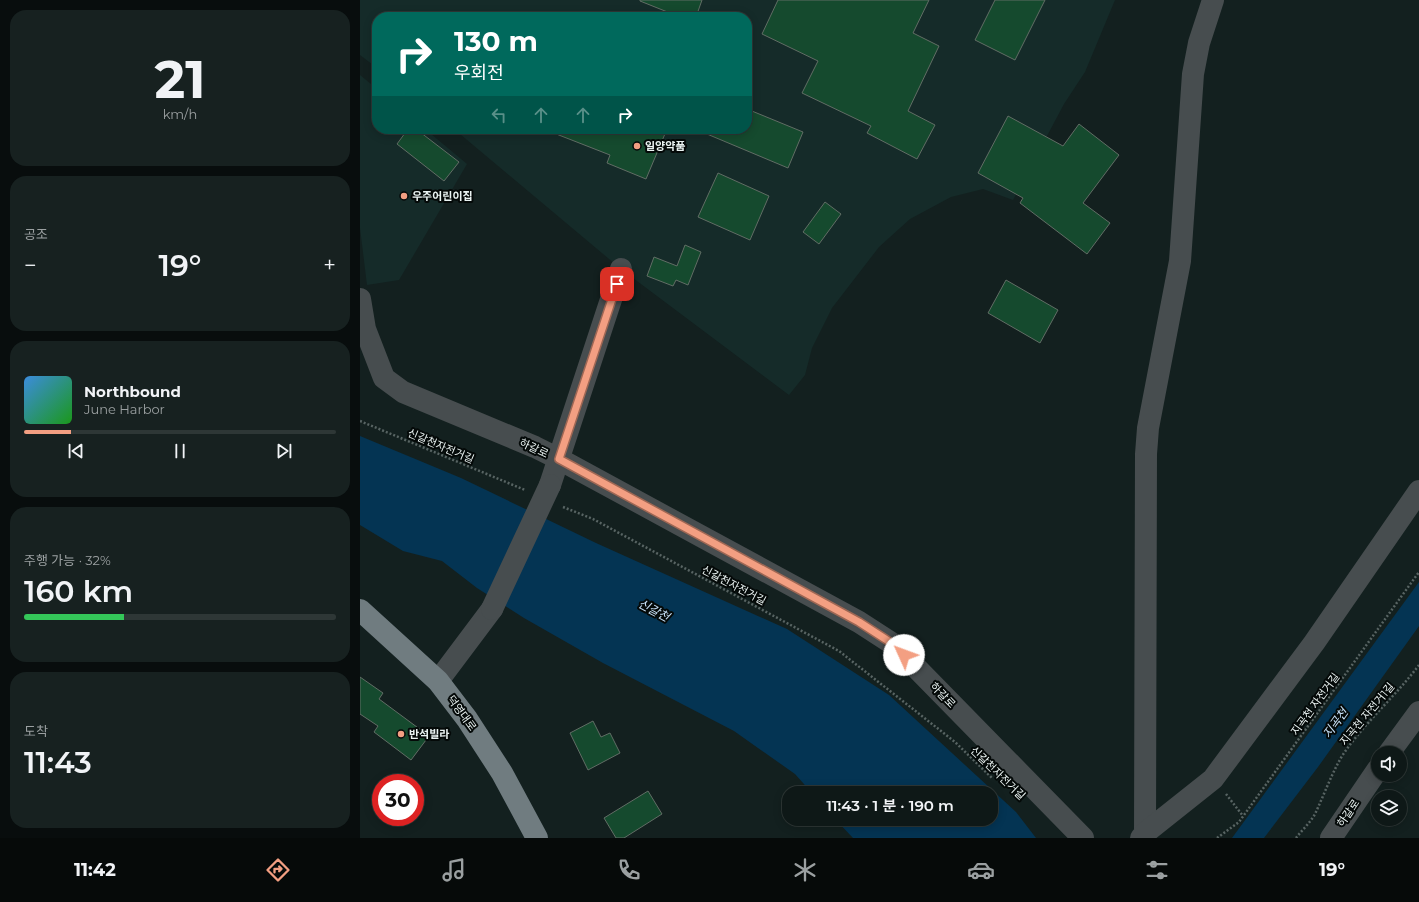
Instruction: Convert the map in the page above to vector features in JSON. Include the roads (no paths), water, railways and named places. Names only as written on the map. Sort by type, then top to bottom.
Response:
[{"type":"main road","name":"덕영대로","points":[[360,610],[438,681],[467,719],[502,773],[537,838]]},
{"type":"street","points":[[1143,835],[1146,454],[1148,428],[1180,260],[1193,74],[1199,44],[1214,0]]},
{"type":"street","points":[[438,681],[492,609],[554,494],[562,450],[621,269]]},
{"type":"street","name":"하갈로","points":[[360,299],[365,329],[384,378],[403,392],[535,447],[562,450],[859,622],[893,644],[1083,838]]},
{"type":"street","points":[[1143,835],[1213,779],[1314,643],[1419,491]]},
{"type":"street","points":[[1394,746],[1419,712]]},
{"type":"street","name":"하갈로","points":[[1331,838],[1371,779]]},
{"type":"water","name":"신갈천","points":[[360,436],[461,478],[596,543],[787,629],[889,695],[988,786],[806,786],[795,774],[734,731],[603,663],[524,618],[477,588],[442,561],[403,551],[360,525]]},
{"type":"water","name":"지곡천","points":[[1419,582],[1419,626],[1318,767],[1264,838],[1232,838]]},
{"type":"water","points":[[998,795],[1016,812],[1036,838],[853,838],[842,826],[998,826]]},
{"type":"place","name":"일양약품","points":[[637,146]]},
{"type":"place","name":"우주어린이집","points":[[404,196]]},
{"type":"place","name":"반석빌라","points":[[401,734]]}]
